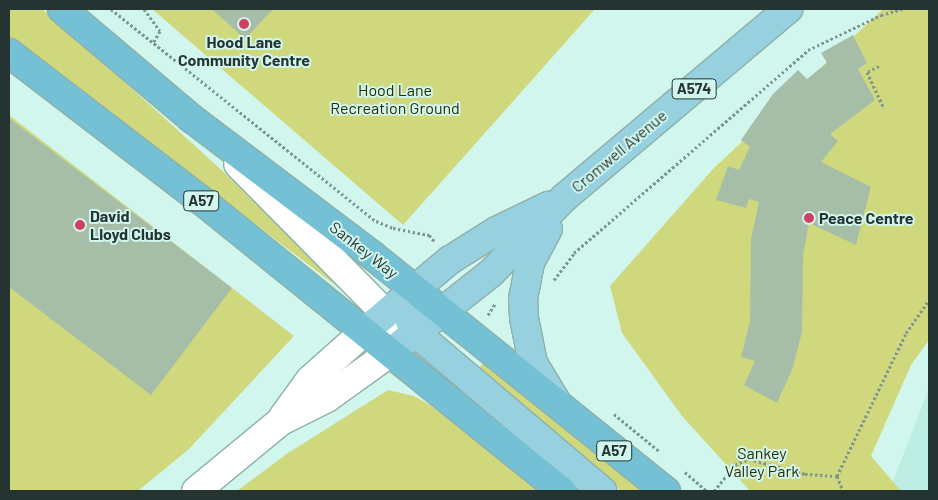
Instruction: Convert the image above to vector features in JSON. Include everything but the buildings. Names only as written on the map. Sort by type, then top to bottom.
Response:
[{"type":"highway","name":"Sankey Way","points":[[62,9],[191,118],[414,289],[442,314],[666,491]]},
{"type":"highway","name":"A57","points":[[9,53],[365,331],[562,491]]},
{"type":"main road","name":"Cromwell Avenue","points":[[391,352],[442,314],[500,264],[565,197],[788,9]]},
{"type":"main road","name":"Cromwell Avenue","points":[[365,331],[450,260],[496,231],[565,197]]},
{"type":"main road","name":"A574","points":[[562,410],[533,363],[526,340],[523,298],[530,262],[565,197]]},
{"type":"main road","name":"A57","points":[[414,289],[408,306],[410,321],[417,334],[602,491]]},
{"type":"street","name":"A57","points":[[191,118],[386,313],[395,333],[391,352]]},
{"type":"street","points":[[196,491],[281,420],[310,380],[365,331]]},
{"type":"street","points":[[281,420],[327,398],[391,352]]},
{"type":"path","points":[[111,9],[376,221],[393,228],[429,235]]},
{"type":"path","points":[[144,9],[160,31],[153,43]]},
{"type":"path","points":[[551,289],[556,276],[574,253],[808,50],[881,15],[902,9]]},
{"type":"path","points":[[879,66],[867,72],[884,108]]},
{"type":"path","points":[[843,491],[837,476],[906,333],[929,300]]},
{"type":"path","points":[[607,409],[662,453]]},
{"type":"path","points":[[714,491],[735,465],[750,459],[805,474],[837,476]]},
{"type":"path","points":[[677,466],[707,491]]},
{"type":"shaded area","points":[[929,388],[929,491],[901,491],[892,484]]},
{"type":"green space","points":[[9,9],[42,9],[60,23],[317,257],[351,297],[9,37]]},
{"type":"green space","name":"Hood Lane Recreation Ground","points":[[152,9],[595,9],[403,225]]},
{"type":"green space","name":"Sankey Valley Park","points":[[883,9],[929,9],[929,340],[911,365],[871,456],[901,491],[750,491],[682,416],[622,333],[610,286],[713,169]]},
{"type":"green space","name":"David Lloyd Clubs","points":[[9,115],[294,336],[189,449],[138,491],[9,491]]},
{"type":"green space","points":[[483,363],[647,491],[621,491],[477,371]]},
{"type":"green space","points":[[388,390],[414,396],[430,405],[542,491],[237,491],[288,453]]},
{"type":"place","name":"Hood Lane Community Centre","points":[[244,24]]},
{"type":"place","name":"Peace Centre","points":[[809,218]]},
{"type":"place","name":"David Lloyd Clubs","points":[[80,225]]}]
